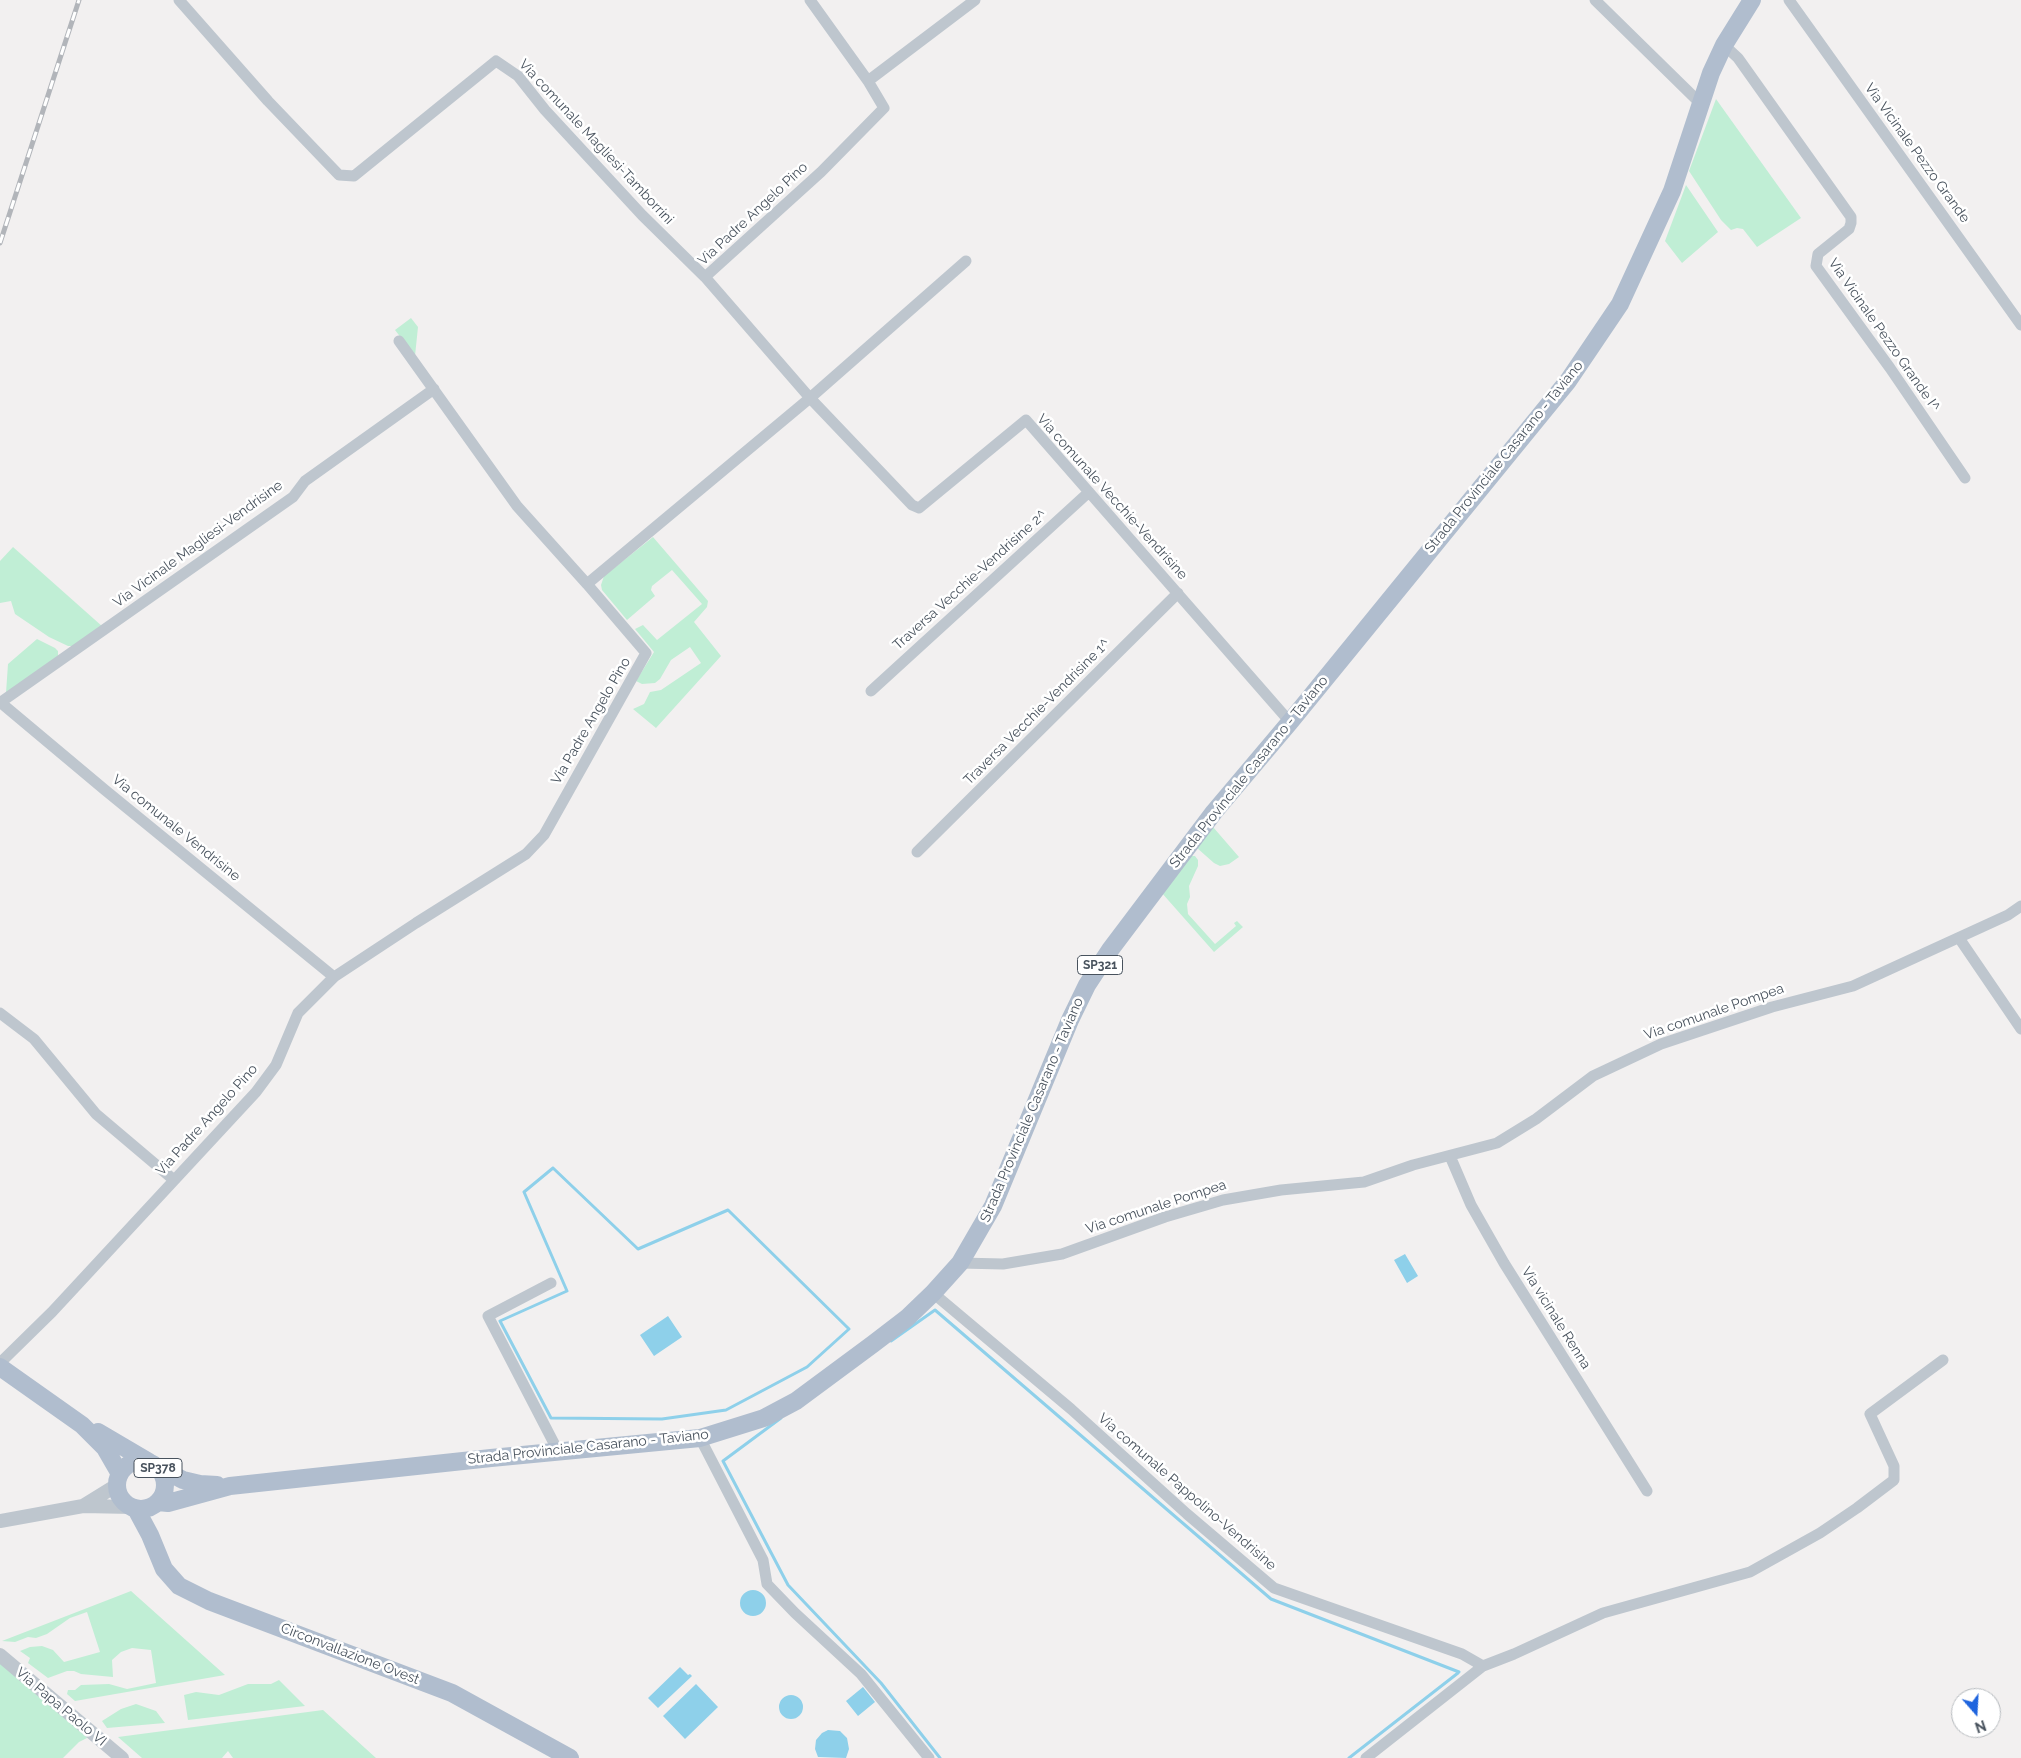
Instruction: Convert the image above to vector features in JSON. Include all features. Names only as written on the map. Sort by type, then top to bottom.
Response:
[{"type":"main road","name":"Strada Provinciale Casarano - Taviano","points":[[145,1506],[168,1503],[230,1486],[700,1438],[764,1418],[796,1401],[873,1344],[933,1293],[960,1263],[994,1206],[1046,1074],[1088,985],[1139,910],[1202,827],[1568,381],[1620,304],[1672,191],[1710,73],[1724,45],[1752,0]]},
{"type":"main road","name":"SP378","points":[[4,1368],[82,1425],[105,1448],[118,1479],[118,1494],[124,1502],[145,1506],[165,1488],[163,1473],[154,1465],[99,1432],[82,1425]]},
{"type":"main road","name":"SP378","points":[[118,1479],[129,1464],[136,1461],[154,1465]]},
{"type":"main road","points":[[154,1465],[182,1480],[200,1484],[230,1486]]},
{"type":"main road","name":"Circonvallazione Ovest","points":[[145,1506],[150,1535],[164,1569],[179,1586],[210,1601],[452,1693],[570,1758]]},
{"type":"street","name":"Via comunale Magliesi-Tamborrini","points":[[179,0],[268,101],[339,176],[354,176],[496,61],[518,76],[545,110],[642,215],[705,277]]},
{"type":"street","points":[[810,0],[868,82],[975,0]]},
{"type":"street","points":[[1595,0],[1700,103]]},
{"type":"street","name":"Via Vicinale Pezzo Grande","points":[[1789,0],[2021,325]]},
{"type":"street","name":"Via Vicinale Pezzo Grande I^","points":[[1724,45],[1738,58],[1851,216],[1852,223],[1849,229],[1818,254],[1816,266],[1890,368],[1965,478]]},
{"type":"street","name":"Via Padre Angelo Pino","points":[[810,398],[705,277],[821,172],[884,108],[868,82]]},
{"type":"street","points":[[400,341],[517,506],[587,584],[810,398],[966,262]]},
{"type":"street","name":"Via Vicinale Magliesi-Vendrisine","points":[[0,702],[293,497],[305,481],[434,388]]},
{"type":"street","name":"Via comunale Vecchie-Vendrisine","points":[[810,398],[912,505],[919,508],[1026,420],[1290,722]]},
{"type":"street","name":"Traversa Vecchie-Vendrisine 2^","points":[[871,691],[1089,492]]},
{"type":"street","name":"Via Padre Angelo Pino","points":[[4,1368],[52,1312],[256,1092],[276,1065],[298,1013],[334,977],[526,854],[544,835],[646,654],[587,584]]},
{"type":"street","name":"Traversa Vecchie-Vendrisine 1^","points":[[917,852],[1178,593]]},
{"type":"street","name":"Via comunale Vendrisine","points":[[0,702],[334,977]]},
{"type":"street","name":"Via comunale Pompea","points":[[960,1263],[1003,1264],[1062,1254],[1223,1200],[1281,1190],[1364,1182],[1412,1166],[1497,1143],[1536,1118],[1593,1076],[1661,1044],[1772,1007],[1853,986],[2008,916],[2021,906]]},
{"type":"street","points":[[1959,938],[2021,1030]]},
{"type":"street","points":[[0,1013],[34,1039],[96,1114],[174,1180]]},
{"type":"street","name":"Via vicinale Renna","points":[[1450,1156],[1470,1204],[1499,1254],[1647,1491]]},
{"type":"street","points":[[551,1283],[488,1316],[558,1451]]},
{"type":"street","name":"Via comunale Pappolino-Vendrisine","points":[[933,1293],[1071,1409],[1186,1514],[1274,1588],[1462,1654],[1483,1666]]},
{"type":"street","points":[[1366,1758],[1483,1666],[1514,1654],[1603,1613],[1750,1572],[1820,1533],[1894,1480],[1894,1466],[1870,1414],[1943,1360]]},
{"type":"street","points":[[700,1438],[763,1560],[767,1584],[861,1674],[930,1758]]},
{"type":"street","points":[[83,1506],[118,1479]]},
{"type":"street","points":[[0,1521],[83,1506],[145,1506]]},
{"type":"street","name":"Via Papa Paolo VI","points":[[0,1656],[122,1758]]},
{"type":"green space","points":[[1716,99],[1801,218],[1757,247],[1743,229],[1731,230],[1721,220],[1689,171]]},
{"type":"green space","points":[[1686,185],[1718,232],[1682,263],[1665,241]]},
{"type":"green space","points":[[411,318],[418,327],[415,356],[395,330]]},
{"type":"green space","points":[[653,537],[708,601],[707,607],[694,622],[721,656],[656,728],[633,709],[644,704],[650,692],[661,690],[701,663],[690,647],[671,660],[660,679],[655,683],[642,684],[636,681],[654,652],[635,629],[643,625],[657,640],[702,604],[672,570],[652,586],[651,590],[655,596],[627,620],[602,590],[601,585],[604,576]]},
{"type":"green space","points":[[13,547],[103,627],[75,646],[68,646],[49,637],[15,614],[11,601],[0,603],[0,561]]},
{"type":"green space","points":[[37,639],[55,648],[58,651],[58,657],[6,693],[8,664]]},
{"type":"green space","points":[[1213,827],[1239,857],[1229,864],[1220,866],[1214,863],[1197,848]]},
{"type":"green space","points":[[1189,856],[1195,856],[1198,860],[1198,866],[1189,886],[1188,914],[1215,944],[1236,926],[1234,923],[1237,921],[1243,927],[1214,952],[1161,892]]},
{"type":"green space","points":[[131,1591],[225,1675],[75,1701],[67,1694],[68,1690],[75,1690],[81,1685],[109,1684],[127,1689],[156,1683],[151,1650],[132,1648],[121,1652],[112,1660],[113,1677],[67,1671],[48,1678],[28,1663],[30,1658],[20,1651],[30,1647],[42,1646],[53,1650],[64,1662],[100,1652],[87,1612],[70,1618],[47,1634],[36,1638],[28,1637],[15,1642],[2,1641]]},
{"type":"green space","points":[[0,1662],[86,1734],[87,1738],[79,1742],[63,1758],[0,1758]]},
{"type":"green space","points":[[279,1680],[305,1706],[188,1720],[184,1695],[196,1692],[219,1695],[248,1684],[271,1684]]},
{"type":"green space","points":[[136,1704],[156,1711],[165,1723],[107,1728],[102,1721],[121,1709]]},
{"type":"green space","points":[[323,1710],[376,1758],[233,1758],[228,1751],[222,1758],[142,1758],[118,1737]]},
{"type":"water","points":[[1405,1254],[1418,1276],[1407,1283],[1394,1260]]},
{"type":"water","points":[[668,1316],[682,1337],[654,1356],[640,1335]]},
{"type":"water","points":[[753,1590],[762,1594],[766,1603],[762,1612],[753,1616],[744,1612],[740,1603],[744,1594]]},
{"type":"water","points":[[680,1667],[688,1675],[692,1676],[658,1708],[648,1698]]},
{"type":"water","points":[[696,1684],[718,1707],[685,1739],[663,1716]]},
{"type":"water","points":[[863,1687],[875,1702],[858,1716],[846,1701]]},
{"type":"water","points":[[791,1695],[799,1699],[803,1707],[799,1715],[791,1719],[783,1715],[779,1707],[783,1699]]},
{"type":"water","points":[[828,1730],[840,1731],[847,1738],[849,1749],[846,1758],[818,1757],[815,1749],[816,1740],[822,1733]]},
{"type":"waterway","points":[[553,1168],[638,1249],[728,1210],[849,1329],[807,1367],[726,1410],[662,1419],[551,1418],[500,1321],[567,1291],[524,1192],[553,1168]]},
{"type":"waterway","points":[[891,1341],[935,1310],[1271,1599],[1459,1672]]},
{"type":"waterway","points":[[781,1418],[723,1461],[788,1585],[881,1683],[940,1758]]},
{"type":"waterway","points":[[1349,1758],[1458,1673]]},
{"type":"railway","points":[[0,243],[79,0]]}]
